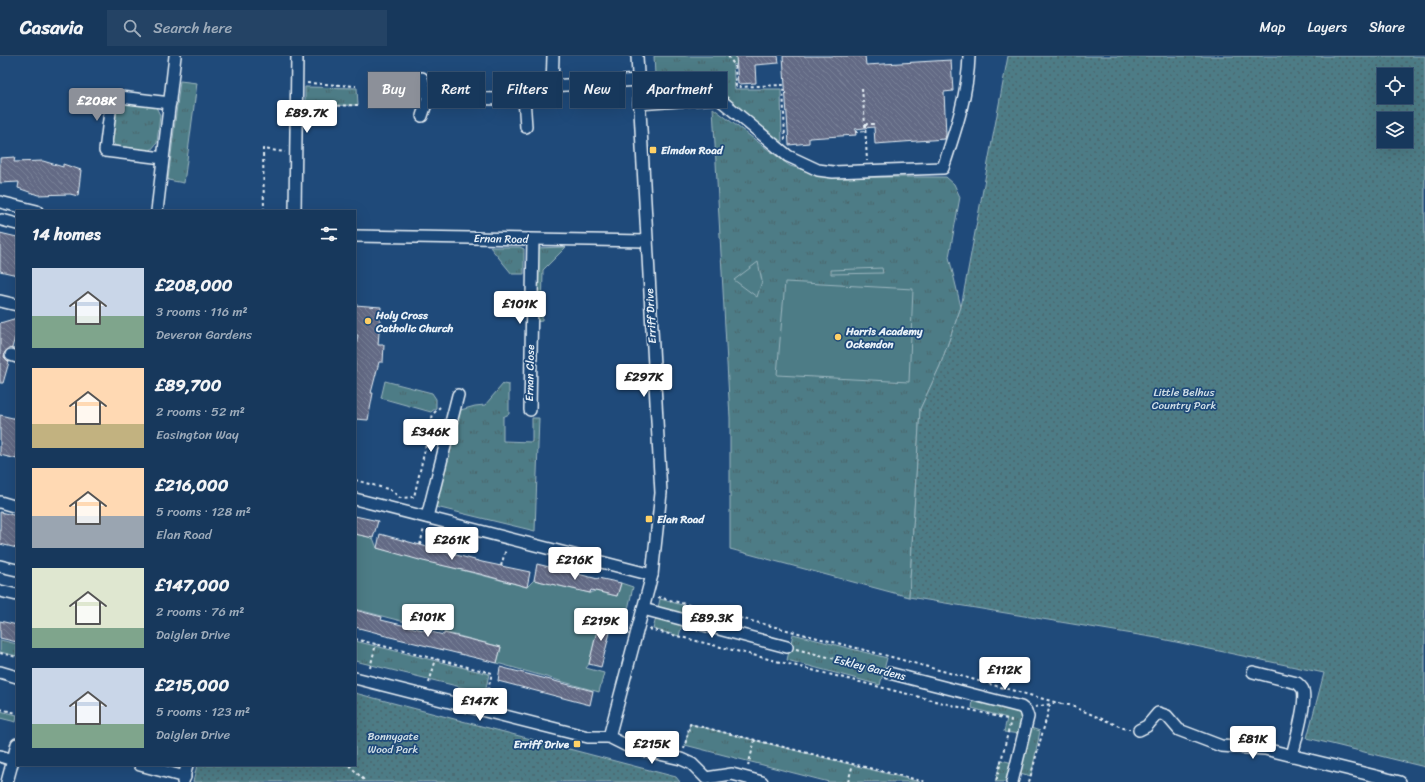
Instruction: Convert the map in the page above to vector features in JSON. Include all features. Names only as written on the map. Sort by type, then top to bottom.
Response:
[{"type":"street","points":[[156,210],[175,56]]},
{"type":"street","points":[[295,210],[297,56]]},
{"type":"street","points":[[552,72],[553,56]]},
{"type":"street","name":"Erriff Drive","points":[[637,56],[638,72]]},
{"type":"street","points":[[727,105],[788,156],[818,170],[833,172],[943,168],[951,145],[964,96],[969,56]]},
{"type":"street","points":[[422,78],[428,98],[422,116]]},
{"type":"street","points":[[562,85],[633,80]]},
{"type":"street","points":[[163,158],[105,151],[112,96],[170,102]]},
{"type":"street","points":[[525,108],[526,127]]},
{"type":"street","name":"Erriff Drive","points":[[608,737],[652,576],[661,493],[639,108]]},
{"type":"street","points":[[0,202],[33,210]]},
{"type":"street","points":[[2,220],[16,224]]},
{"type":"street","name":"Ernan Road","points":[[356,236],[646,241]]},
{"type":"street","name":"Ernan Close","points":[[530,410],[533,240]]},
{"type":"street","points":[[0,301],[16,305]]},
{"type":"street","points":[[426,517],[458,395]]},
{"type":"street","points":[[356,500],[509,538],[652,576]]},
{"type":"street","points":[[0,502],[16,507]]},
{"type":"street","points":[[0,566],[16,570]]},
{"type":"street","points":[[0,591],[16,595]]},
{"type":"street","points":[[643,609],[787,647]]},
{"type":"street","points":[[0,672],[16,677]]},
{"type":"street","points":[[1253,672],[1297,683],[1303,691],[1304,698],[1292,756]]},
{"type":"street","name":"Eskley Gardens","points":[[889,673],[1021,707],[1026,712]]},
{"type":"street","points":[[356,678],[588,737],[608,737],[629,748],[681,759],[692,764],[706,780],[732,774],[762,782]]},
{"type":"street","points":[[1012,782],[1028,717],[1026,712]]},
{"type":"street","points":[[1139,730],[1147,726],[1158,713],[1167,716],[1179,730],[1220,746],[1265,749],[1375,779],[1400,782]]},
{"type":"street","points":[[7,782],[16,748]]},
{"type":"street","points":[[0,756],[13,760]]},
{"type":"street","points":[[143,766],[184,779],[188,766]]},
{"type":"path","points":[[728,56],[735,66],[736,87],[783,85],[785,141]]},
{"type":"path","points":[[302,83],[356,86]]},
{"type":"path","points":[[862,88],[867,161],[863,162]]},
{"type":"path","points":[[302,108],[358,105]]},
{"type":"path","points":[[865,124],[874,124]]},
{"type":"path","points":[[855,132],[865,131]]},
{"type":"path","points":[[264,210],[262,149],[288,152]]},
{"type":"path","points":[[356,480],[391,490],[400,498],[414,497],[433,414],[440,407]]},
{"type":"path","points":[[420,545],[426,517]]},
{"type":"path","points":[[455,554],[462,526]]},
{"type":"path","points":[[501,566],[509,538]]},
{"type":"path","points":[[658,597],[888,656],[1062,704],[1126,729],[1139,730]]},
{"type":"path","points":[[649,629],[1011,720],[996,782]]},
{"type":"path","points":[[356,639],[492,673],[486,698]]},
{"type":"path","points":[[370,668],[376,644]]},
{"type":"path","name":"Eskley Gardens","points":[[787,647],[889,673]]},
{"type":"path","points":[[0,653],[16,657]]},
{"type":"path","points":[[429,683],[436,659]]},
{"type":"path","points":[[1026,712],[1036,707],[1057,703],[1062,704]]},
{"type":"path","points":[[1029,782],[1050,705]]},
{"type":"path","points":[[0,708],[16,713]]},
{"type":"path","points":[[684,749],[690,724],[853,764],[913,781],[926,782]]},
{"type":"path","points":[[748,766],[755,740]]},
{"type":"path","points":[[848,782],[853,764]]},
{"type":"path","points":[[350,766],[366,782]]},
{"type":"green space","points":[[654,56],[736,56],[737,64],[733,65],[735,89],[781,89],[782,143],[727,99],[727,72],[655,72]]},
{"type":"green space","name":"Little Belhus Country Park","points":[[1008,56],[1425,56],[1425,767],[1307,738],[1324,673],[1157,638],[909,597],[920,409],[940,366],[961,307]]},
{"type":"green space","points":[[180,81],[197,83],[184,183],[168,180]]},
{"type":"green space","points":[[305,87],[357,88],[358,105],[305,106]]},
{"type":"green space","points":[[124,102],[156,107],[160,115],[157,143],[150,151],[115,146],[110,136],[114,110]]},
{"type":"green space","name":"Harris Academy Ockendon","points":[[713,108],[790,166],[830,177],[946,177],[954,184],[960,197],[949,257],[961,307],[940,366],[920,409],[909,597],[730,549],[730,418]]},
{"type":"green space","points":[[490,247],[520,247],[524,249],[524,274],[512,274]]},
{"type":"green space","points":[[566,247],[543,270],[542,321],[534,322],[534,248]]},
{"type":"green space","points":[[758,262],[762,281],[757,297],[734,280]]},
{"type":"green space","points":[[882,268],[883,273],[831,274],[831,270]]},
{"type":"green space","points":[[785,282],[913,289],[909,382],[777,375]]},
{"type":"green space","points":[[385,381],[432,393],[436,399],[436,408],[431,412],[381,398]]},
{"type":"green space","points":[[503,384],[509,385],[509,414],[503,417],[503,441],[532,442],[532,418],[539,418],[535,531],[436,507],[440,493],[437,488],[457,411],[485,405]]},
{"type":"green space","points":[[356,534],[373,538],[377,548],[527,587],[534,580],[590,593],[595,591],[617,596],[621,583],[633,587],[625,623],[600,618],[589,664],[586,668],[604,673],[599,692],[497,663],[501,647],[356,609]]},
{"type":"green space","points":[[660,599],[686,606],[685,616],[658,608]]},
{"type":"green space","points":[[656,618],[682,624],[679,636],[653,629]]},
{"type":"green space","points":[[793,634],[887,658],[880,685],[787,660]]},
{"type":"green space","points":[[0,640],[16,644],[16,656],[0,652]]},
{"type":"green space","points":[[356,641],[489,674],[485,693],[356,661]]},
{"type":"green space","name":"Bonnygate Wood Park","points":[[356,693],[676,777],[680,782],[193,782],[197,766],[356,766]]},
{"type":"green space","points":[[973,700],[1019,712],[1024,717],[1020,734],[1004,732],[1007,718],[972,708]]},
{"type":"green space","points":[[0,711],[16,715],[16,722],[0,718]]},
{"type":"green space","points":[[690,724],[920,782],[829,782],[685,745]]},
{"type":"green space","points":[[1031,728],[1040,731],[1031,776],[1020,773]]},
{"type":"green space","points":[[1001,760],[1013,763],[1008,782],[995,782]]},
{"type":"building","points":[[736,56],[778,56],[779,63],[755,65],[756,83],[738,84]]},
{"type":"building","points":[[783,56],[865,56],[866,65],[951,60],[953,91],[944,92],[945,139],[875,144],[874,127],[855,129],[856,135],[809,138],[809,143],[789,145]]},
{"type":"building","points":[[15,157],[14,162],[43,161],[63,167],[63,164],[81,170],[78,196],[70,194],[38,195],[18,188],[19,182],[0,183],[0,158]]},
{"type":"building","points":[[0,233],[16,237],[16,275],[0,271]]},
{"type":"building","points":[[356,305],[381,307],[378,345],[384,345],[383,362],[379,362],[371,393],[373,393],[368,420],[356,419],[356,346],[358,335],[356,335]]},
{"type":"building","points":[[16,318],[16,338],[12,348],[5,352],[4,357],[9,362],[3,383],[0,383],[0,323]]},
{"type":"building","points":[[0,415],[16,419],[16,459],[0,455]]},
{"type":"building","points":[[0,512],[16,516],[16,548],[0,544]]},
{"type":"building","points":[[356,516],[378,521],[373,538],[356,534]]},
{"type":"building","points":[[380,534],[482,562],[530,572],[527,587],[377,548]]},
{"type":"building","points":[[537,564],[621,583],[617,596],[591,590],[590,593],[534,580]]},
{"type":"building","points":[[356,610],[382,617],[381,620],[501,647],[497,663],[356,627]]},
{"type":"building","points":[[600,618],[613,621],[601,667],[589,664]]},
{"type":"building","points":[[0,621],[16,625],[16,642],[0,638]]},
{"type":"building","points":[[500,667],[593,691],[590,705],[498,681]]},
{"type":"place","name":"Elmdon Road","points":[[653,150]]},
{"type":"place","name":"Holy Cross Catholic Church","points":[[368,321]]},
{"type":"place","name":"Harris Academy Ockendon","points":[[838,337]]},
{"type":"place","name":"Elan Road","points":[[649,519]]},
{"type":"place","name":"Erriff Drive","points":[[577,744]]}]
